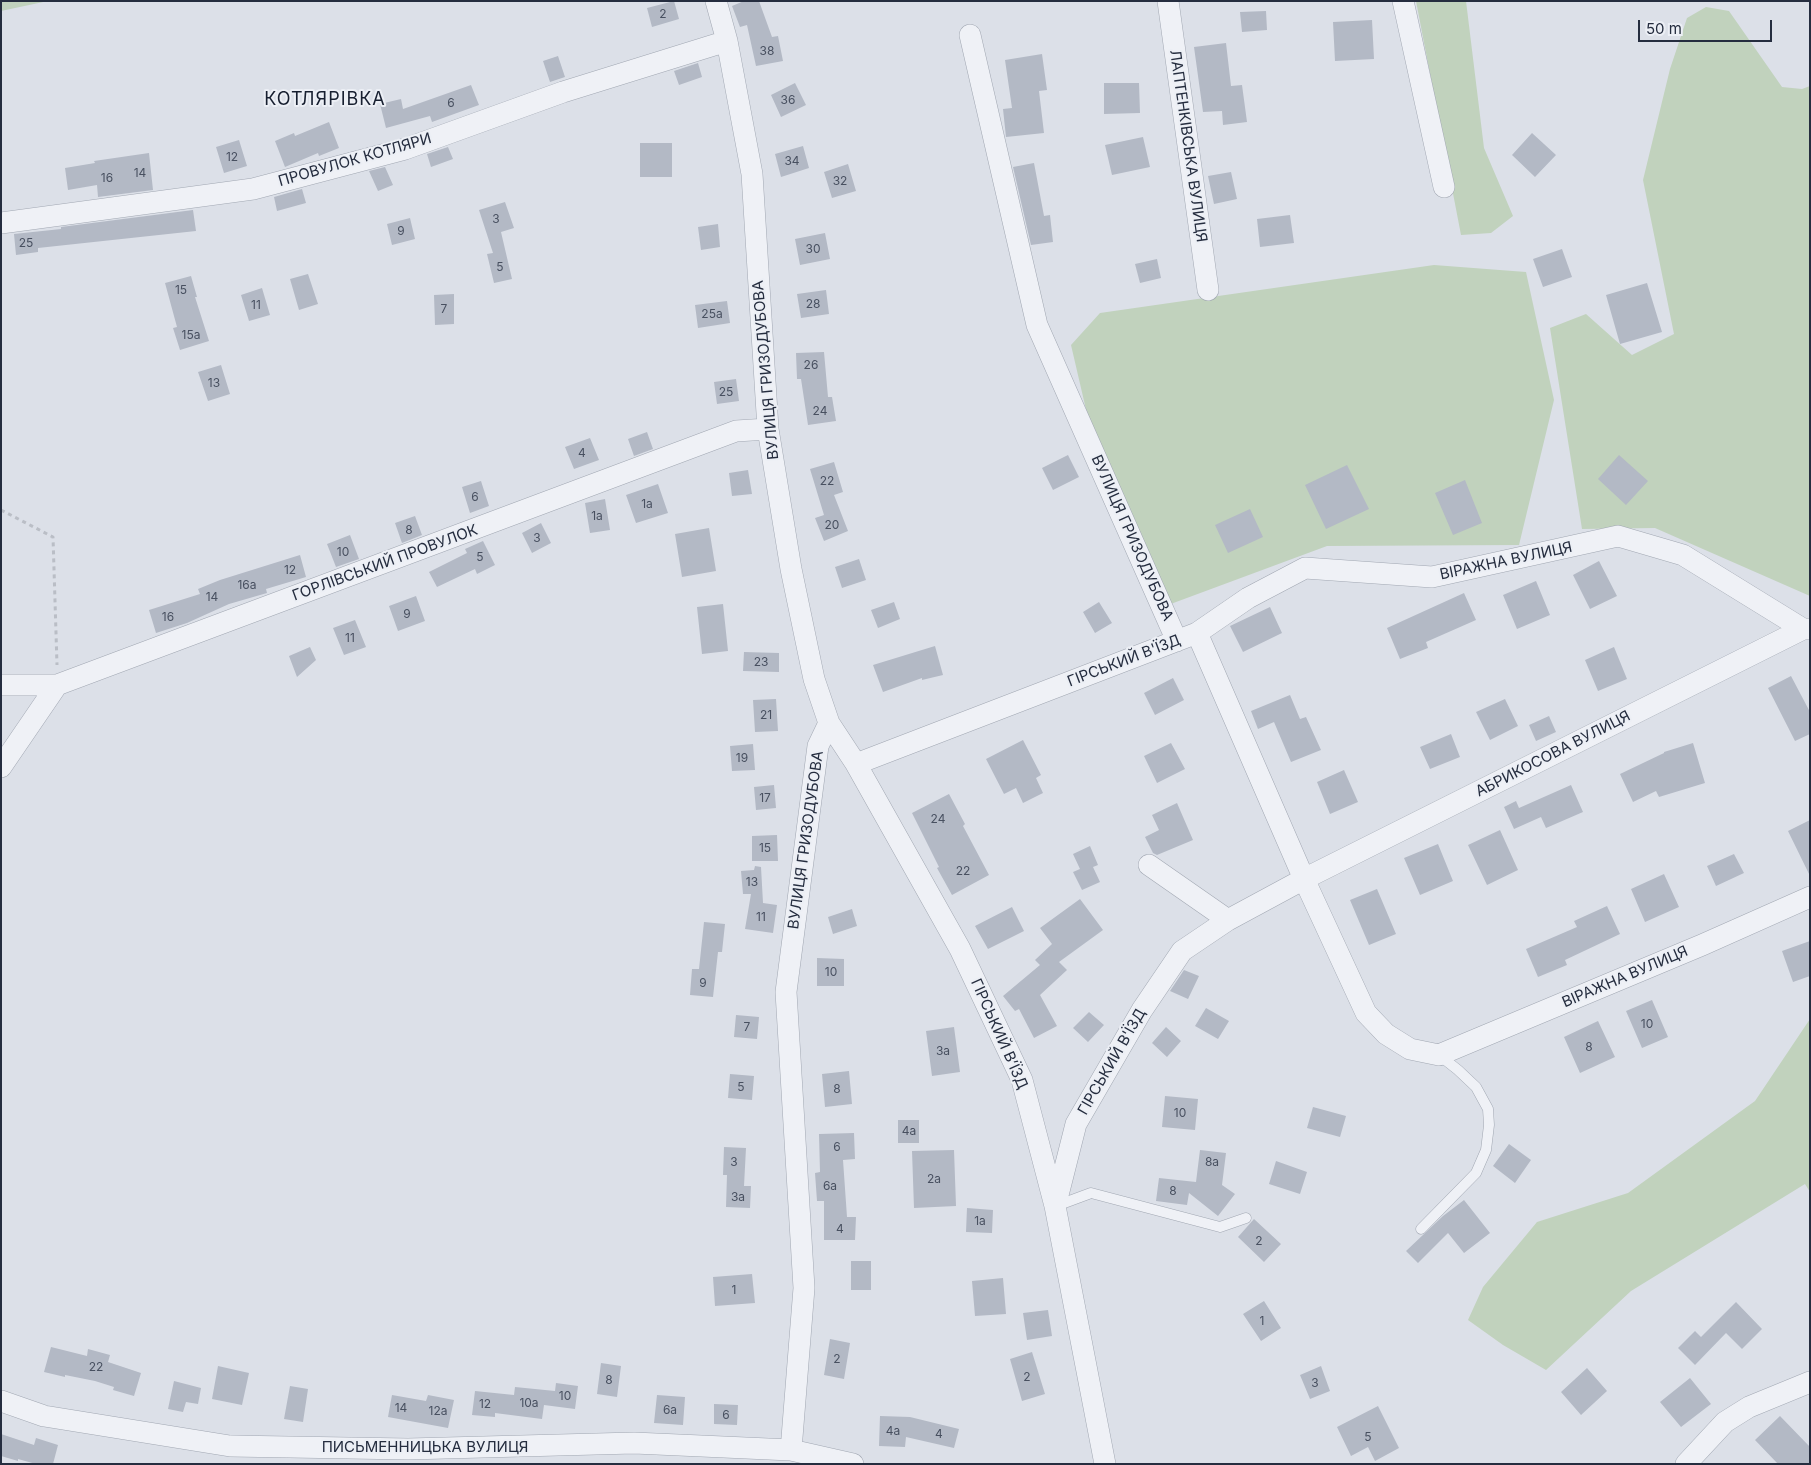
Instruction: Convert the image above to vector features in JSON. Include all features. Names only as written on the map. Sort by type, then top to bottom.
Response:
[{"type":"street","name":"ВУЛИЦЯ ГРИЗОДУБОВА","points":[[716,1],[728,42],[752,174],[768,429],[791,569],[814,679],[829,723],[818,746],[786,992],[804,1288],[790,1450]]},
{"type":"street","name":"ЛАПТЕНКІВСЬКА ВУЛИЦЯ","points":[[1168,1],[1208,290]]},
{"type":"street","points":[[1403,1],[1444,187]]},
{"type":"street","name":"ВУЛИЦЯ ГРИЗОДУБОВА","points":[[970,34],[1037,325],[1177,640]]},
{"type":"street","name":"ПРОВУЛОК КОТЛЯРИ","points":[[1,223],[253,189],[405,148],[563,92],[728,42]]},
{"type":"street","name":"ГОРЛІВСЬКИЙ ПРОВУЛОК","points":[[1,685],[57,685],[736,431],[768,429]]},
{"type":"street","name":"ВІРАЖНА ВУЛИЦЯ","points":[[1197,633],[1248,598],[1305,568],[1432,577],[1618,536],[1683,555],[1806,629]]},
{"type":"street","name":"АБРИКОСОВА ВУЛИЦЯ","points":[[1304,879],[1806,629]]},
{"type":"street","name":"ГІРСЬКИЙ В'ЇЗД","points":[[856,764],[1197,633],[1304,879],[1366,1013],[1386,1034],[1410,1049],[1438,1055]]},
{"type":"street","points":[[1,767],[57,685]]},
{"type":"street","name":"ГІРСЬКИЙ В’ЇЗД","points":[[829,723],[856,764],[960,949],[1022,1080],[1055,1206],[1105,1464]]},
{"type":"street","points":[[1149,865],[1228,920]]},
{"type":"street","name":"ГІРСЬКИЙ В'ЇЗД","points":[[1055,1206],[1076,1124],[1142,1010],[1182,951],[1228,920],[1304,879]]},
{"type":"street","name":"ВІРАЖНА ВУЛИЦЯ","points":[[1438,1055],[1702,945],[1810,896]]},
{"type":"street","points":[[1686,1464],[1725,1422],[1750,1407],[1810,1382]]},
{"type":"street","name":"ПИСЬМЕННИЦЬКА ВУЛИЦЯ","points":[[1,1401],[44,1416],[230,1446],[408,1449],[634,1443],[790,1450],[853,1464]]},
{"type":"lane","points":[[1421,1229],[1476,1172],[1486,1150],[1489,1125],[1488,1109],[1476,1087],[1438,1055]]},
{"type":"lane","points":[[1055,1206],[1091,1193],[1220,1227],[1246,1218]]},
{"type":"path","points":[[1,510],[53,537],[57,685]]},
{"type":"green space","points":[[1,1],[48,1],[1,11]]},
{"type":"green space","points":[[1416,1],[1466,1],[1484,148],[1513,216],[1491,233],[1461,235]]},
{"type":"green space","points":[[1706,7],[1729,11],[1782,87],[1802,89],[1810,86],[1810,596],[1655,528],[1582,529],[1550,328],[1586,314],[1632,355],[1674,334],[1643,180],[1670,69],[1687,18]]},
{"type":"green space","points":[[1434,265],[1526,272],[1554,400],[1519,545],[1327,546],[1168,605],[1101,474],[1071,345],[1100,313]]},
{"type":"green space","points":[[1810,1019],[1810,1192],[1805,1184],[1631,1291],[1546,1370],[1503,1345],[1468,1320],[1483,1287],[1537,1222],[1628,1193],[1755,1101]]},
{"type":"building","points":[[674,1],[679,19],[652,27],[647,8]]},
{"type":"building","points":[[744,1],[759,1],[772,37],[778,36],[783,61],[756,66],[747,25],[740,27],[732,6]]},
{"type":"building","points":[[1266,11],[1267,30],[1242,32],[1240,12]]},
{"type":"building","points":[[1372,20],[1374,59],[1335,61],[1333,22]]},
{"type":"building","points":[[1226,43],[1231,86],[1242,85],[1247,122],[1223,125],[1222,111],[1203,112],[1194,47]]},
{"type":"building","points":[[1042,54],[1047,90],[1039,91],[1044,133],[1006,137],[1003,109],[1012,108],[1005,60]]},
{"type":"building","points":[[558,56],[565,77],[550,82],[543,61]]},
{"type":"building","points":[[698,63],[702,77],[679,85],[674,71]]},
{"type":"building","points":[[795,83],[806,105],[781,117],[771,95]]},
{"type":"building","points":[[1104,83],[1139,83],[1140,113],[1104,114]]},
{"type":"building","points":[[471,85],[479,105],[432,122],[430,116],[386,128],[380,104],[401,99],[403,109]]},
{"type":"building","points":[[329,122],[339,148],[319,156],[318,153],[285,167],[275,141],[294,133],[295,136]]},
{"type":"building","points":[[1532,133],[1556,155],[1535,177],[1512,155]]},
{"type":"building","points":[[1143,137],[1150,167],[1112,175],[1105,145]]},
{"type":"building","points":[[239,140],[247,166],[224,173],[216,147]]},
{"type":"building","points":[[640,143],[672,143],[672,177],[640,177]]},
{"type":"building","points":[[803,146],[809,168],[781,177],[775,154]]},
{"type":"building","points":[[448,147],[453,159],[431,167],[427,154]]},
{"type":"building","points":[[149,153],[153,190],[98,197],[97,185],[68,190],[65,168],[95,163],[94,161]]},
{"type":"building","points":[[1034,163],[1044,216],[1050,215],[1053,242],[1031,245],[1013,167]]},
{"type":"building","points":[[848,164],[856,191],[832,198],[824,172]]},
{"type":"building","points":[[385,167],[393,185],[378,191],[369,171]]},
{"type":"building","points":[[1231,172],[1237,199],[1214,204],[1208,176]]},
{"type":"building","points":[[302,189],[306,203],[277,211],[274,197]]},
{"type":"building","points":[[505,202],[514,228],[501,232],[512,279],[494,283],[487,254],[493,253],[479,210]]},
{"type":"building","points":[[193,210],[196,231],[38,248],[38,252],[16,255],[14,234]]},
{"type":"building","points":[[1290,215],[1294,243],[1260,247],[1257,219]]},
{"type":"building","points":[[410,218],[415,239],[392,245],[387,224]]},
{"type":"building","points":[[718,224],[720,247],[701,250],[698,227]]},
{"type":"building","points":[[825,233],[830,259],[800,265],[795,239]]},
{"type":"building","points":[[1562,249],[1572,277],[1543,287],[1533,259]]},
{"type":"building","points":[[1157,259],[1161,278],[1140,283],[1135,264]]},
{"type":"building","points":[[308,274],[318,304],[299,310],[290,279]]},
{"type":"building","points":[[191,276],[197,297],[195,297],[209,341],[180,350],[173,328],[177,327],[165,283]]},
{"type":"building","points":[[1647,283],[1662,332],[1620,344],[1606,295]]},
{"type":"building","points":[[262,288],[270,315],[249,321],[241,295]]},
{"type":"building","points":[[826,290],[829,314],[801,318],[797,294]]},
{"type":"building","points":[[454,294],[454,324],[435,325],[434,295]]},
{"type":"building","points":[[727,301],[730,323],[698,328],[695,305]]},
{"type":"building","points":[[824,352],[828,397],[832,397],[836,421],[808,425],[801,379],[797,379],[796,353]]},
{"type":"building","points":[[221,365],[230,394],[208,401],[198,372]]},
{"type":"building","points":[[736,379],[739,401],[717,404],[714,382]]},
{"type":"building","points":[[647,432],[653,449],[634,456],[628,439]]},
{"type":"building","points":[[590,438],[599,460],[574,469],[565,447]]},
{"type":"building","points":[[1068,455],[1079,477],[1053,490],[1042,468]]},
{"type":"building","points":[[1619,455],[1648,481],[1626,505],[1598,479]]},
{"type":"building","points":[[834,462],[843,492],[834,495],[848,531],[824,541],[815,518],[824,515],[810,469]]},
{"type":"building","points":[[1347,465],[1369,509],[1326,529],[1305,485]]},
{"type":"building","points":[[748,470],[752,494],[732,496],[729,473]]},
{"type":"building","points":[[1465,480],[1482,523],[1453,535],[1435,493]]},
{"type":"building","points":[[481,481],[489,506],[470,513],[462,487]]},
{"type":"building","points":[[658,484],[668,513],[636,523],[626,495]]},
{"type":"building","points":[[605,499],[610,530],[590,533],[585,503]]},
{"type":"building","points":[[1250,509],[1263,537],[1228,553],[1215,525]]},
{"type":"building","points":[[415,516],[422,535],[402,543],[395,523]]},
{"type":"building","points":[[541,523],[551,543],[532,553],[522,533]]},
{"type":"building","points":[[709,528],[716,571],[682,577],[675,534]]},
{"type":"building","points":[[350,535],[359,559],[336,567],[327,544]]},
{"type":"building","points":[[483,541],[495,565],[477,574],[475,569],[437,587],[429,572],[467,553],[465,549]]},
{"type":"building","points":[[300,555],[306,577],[266,589],[267,593],[229,604],[187,623],[156,633],[149,610],[200,594],[198,589],[220,580]]},
{"type":"building","points":[[859,559],[866,580],[842,588],[835,567]]},
{"type":"building","points":[[1599,561],[1617,596],[1590,609],[1573,575]]},
{"type":"building","points":[[1536,581],[1550,615],[1517,629],[1503,595]]},
{"type":"building","points":[[1464,593],[1476,620],[1426,642],[1428,648],[1400,659],[1387,628]]},
{"type":"building","points":[[416,596],[425,621],[398,631],[389,606]]},
{"type":"building","points":[[894,602],[900,619],[878,628],[871,610]]},
{"type":"building","points":[[1099,602],[1112,623],[1095,633],[1083,612]]},
{"type":"building","points":[[723,604],[728,651],[702,654],[697,607]]},
{"type":"building","points":[[1270,607],[1282,633],[1243,652],[1230,626]]},
{"type":"building","points":[[355,620],[366,647],[344,655],[333,628]]},
{"type":"building","points":[[935,646],[943,675],[922,680],[922,678],[883,692],[873,665]]},
{"type":"building","points":[[310,647],[316,660],[297,677],[289,656]]},
{"type":"building","points":[[1614,647],[1627,679],[1598,691],[1585,660]]},
{"type":"building","points":[[744,652],[779,653],[779,672],[743,671]]},
{"type":"building","points":[[1791,676],[1810,712],[1810,734],[1795,741],[1768,688]]},
{"type":"building","points":[[1173,678],[1184,700],[1155,715],[1144,693]]},
{"type":"building","points":[[1290,695],[1300,719],[1306,717],[1321,750],[1291,762],[1274,722],[1258,729],[1251,711]]},
{"type":"building","points":[[776,699],[778,731],[755,732],[753,700]]},
{"type":"building","points":[[1505,699],[1518,726],[1490,740],[1476,712]]},
{"type":"building","points":[[1549,716],[1556,732],[1536,741],[1529,725]]},
{"type":"building","points":[[1451,734],[1460,757],[1430,769],[1420,747]]},
{"type":"building","points":[[1023,740],[1041,775],[1036,778],[1043,793],[1023,803],[1016,788],[1004,794],[986,759]]},
{"type":"building","points":[[1171,743],[1185,769],[1157,783],[1144,756]]},
{"type":"building","points":[[1693,743],[1705,783],[1659,797],[1656,791],[1633,802],[1620,774],[1664,752]]},
{"type":"building","points":[[753,744],[755,770],[732,771],[730,746]]},
{"type":"building","points":[[1344,770],[1358,802],[1330,814],[1317,782]]},
{"type":"building","points":[[774,785],[776,808],[756,810],[754,787]]},
{"type":"building","points":[[1571,785],[1583,812],[1546,828],[1541,817],[1514,829],[1504,807],[1516,801],[1519,808]]},
{"type":"building","points":[[949,794],[965,824],[963,826],[989,875],[952,895],[937,868],[939,867],[912,813]]},
{"type":"building","points":[[1177,803],[1193,840],[1157,855],[1153,853],[1145,837],[1159,830],[1152,815]]},
{"type":"building","points":[[1810,820],[1810,876],[1788,831]]},
{"type":"building","points":[[1500,830],[1518,870],[1487,885],[1468,845]]},
{"type":"building","points":[[777,835],[778,861],[752,861],[752,836]]},
{"type":"building","points":[[1438,844],[1453,881],[1420,895],[1404,858]]},
{"type":"building","points":[[1090,846],[1098,865],[1093,867],[1100,882],[1082,890],[1073,872],[1080,869],[1073,854]]},
{"type":"building","points":[[1734,854],[1744,873],[1716,886],[1707,866]]},
{"type":"building","points":[[755,866],[761,867],[763,903],[777,905],[773,933],[745,929],[751,894],[743,894],[741,871],[754,870]]},
{"type":"building","points":[[1664,874],[1679,907],[1645,922],[1631,889]]},
{"type":"building","points":[[1377,889],[1396,934],[1369,945],[1350,900]]},
{"type":"building","points":[[1080,899],[1103,930],[1059,962],[1067,970],[1040,995],[1057,1026],[1034,1038],[1019,1009],[1015,1011],[1003,996],[1040,965],[1035,960],[1052,944],[1040,928]]},
{"type":"building","points":[[1607,906],[1620,934],[1565,960],[1567,965],[1538,977],[1526,949],[1577,927],[1574,921]]},
{"type":"building","points":[[1012,907],[1024,931],[988,949],[975,926]]},
{"type":"building","points":[[852,909],[857,926],[833,934],[828,917]]},
{"type":"building","points":[[704,922],[725,924],[722,952],[718,952],[713,997],[690,995],[692,969],[699,969]]},
{"type":"building","points":[[1810,941],[1810,976],[1793,982],[1782,951]]},
{"type":"building","points":[[817,958],[844,959],[844,986],[817,986]]},
{"type":"building","points":[[1184,970],[1199,976],[1188,999],[1170,991]]},
{"type":"building","points":[[1652,1000],[1668,1037],[1642,1048],[1626,1011]]},
{"type":"building","points":[[1206,1008],[1229,1021],[1218,1039],[1195,1026]]},
{"type":"building","points":[[1089,1012],[1104,1025],[1088,1042],[1073,1028]]},
{"type":"building","points":[[736,1015],[759,1017],[757,1039],[734,1037]]},
{"type":"building","points":[[1598,1021],[1615,1057],[1580,1073],[1564,1037]]},
{"type":"building","points":[[954,1027],[960,1072],[932,1076],[926,1031]]},
{"type":"building","points":[[1166,1027],[1181,1041],[1167,1057],[1152,1043]]},
{"type":"building","points":[[849,1071],[852,1104],[825,1107],[822,1074]]},
{"type":"building","points":[[730,1074],[754,1076],[752,1100],[728,1098]]},
{"type":"building","points":[[1165,1096],[1198,1099],[1195,1130],[1162,1127]]},
{"type":"building","points":[[1313,1107],[1346,1116],[1340,1137],[1307,1128]]},
{"type":"building","points":[[898,1120],[919,1120],[919,1143],[898,1143]]},
{"type":"building","points":[[854,1133],[855,1159],[843,1160],[847,1217],[856,1217],[855,1240],[824,1240],[824,1201],[817,1201],[815,1173],[820,1172],[819,1134]]},
{"type":"building","points":[[1509,1144],[1531,1160],[1515,1183],[1493,1166]]},
{"type":"building","points":[[724,1147],[746,1148],[744,1186],[751,1186],[750,1208],[726,1207],[727,1175],[723,1175]]},
{"type":"building","points":[[954,1150],[956,1206],[914,1208],[912,1151]]},
{"type":"building","points":[[1200,1150],[1226,1153],[1222,1185],[1235,1194],[1218,1216],[1189,1193],[1187,1205],[1156,1201],[1159,1178],[1196,1182]]},
{"type":"building","points":[[1276,1161],[1307,1172],[1300,1194],[1269,1184]]},
{"type":"building","points":[[1464,1200],[1490,1233],[1464,1253],[1448,1233],[1418,1263],[1406,1251],[1443,1216]]},
{"type":"building","points":[[967,1208],[993,1210],[992,1233],[966,1232]]},
{"type":"building","points":[[1254,1219],[1281,1244],[1264,1262],[1238,1237]]},
{"type":"building","points":[[851,1261],[871,1261],[871,1290],[851,1290]]},
{"type":"building","points":[[752,1274],[755,1303],[715,1306],[713,1277]]},
{"type":"building","points":[[1003,1278],[1006,1314],[975,1316],[972,1281]]},
{"type":"building","points":[[1264,1301],[1281,1328],[1261,1341],[1243,1314]]},
{"type":"building","points":[[1736,1302],[1762,1329],[1742,1349],[1726,1333],[1695,1365],[1678,1348],[1695,1331],[1701,1337]]},
{"type":"building","points":[[1048,1310],[1052,1336],[1027,1340],[1023,1313]]},
{"type":"building","points":[[830,1339],[850,1343],[844,1379],[824,1375]]},
{"type":"building","points":[[51,1347],[87,1356],[88,1349],[110,1355],[108,1362],[141,1373],[134,1396],[113,1390],[114,1387],[95,1381],[44,1372]]},
{"type":"building","points":[[1032,1352],[1045,1394],[1022,1401],[1010,1359]]},
{"type":"building","points":[[601,1363],[621,1366],[617,1397],[597,1394]]},
{"type":"building","points":[[218,1366],[249,1373],[242,1405],[212,1399]]},
{"type":"building","points":[[1321,1366],[1330,1391],[1310,1399],[1300,1375]]},
{"type":"building","points":[[1587,1368],[1607,1391],[1581,1415],[1561,1392]]},
{"type":"building","points":[[1690,1378],[1711,1404],[1681,1427],[1660,1402]]},
{"type":"building","points":[[174,1381],[201,1388],[198,1404],[186,1402],[183,1412],[168,1409]]},
{"type":"building","points":[[556,1383],[578,1386],[575,1409],[544,1405],[542,1419],[495,1413],[495,1417],[472,1415],[475,1391],[514,1395],[515,1387],[555,1391]]},
{"type":"building","points":[[290,1386],[308,1389],[303,1422],[284,1419]]},
{"type":"building","points":[[392,1395],[426,1401],[428,1395],[454,1400],[448,1428],[388,1417]]},
{"type":"building","points":[[657,1395],[685,1397],[683,1425],[654,1423]]},
{"type":"building","points":[[714,1404],[738,1405],[737,1425],[714,1424]]},
{"type":"building","points":[[1378,1406],[1399,1448],[1375,1461],[1368,1447],[1351,1456],[1337,1427]]},
{"type":"building","points":[[880,1416],[910,1417],[959,1429],[954,1448],[906,1437],[905,1447],[879,1446]]},
{"type":"building","points":[[1780,1416],[1810,1447],[1810,1464],[1778,1464],[1755,1440]]},
{"type":"building","points":[[1,1434],[34,1445],[36,1438],[58,1445],[53,1464],[36,1464],[1,1456]]},
{"type":"district","name":"КОТЛЯРІВКА","points":[[325,100]]}]
